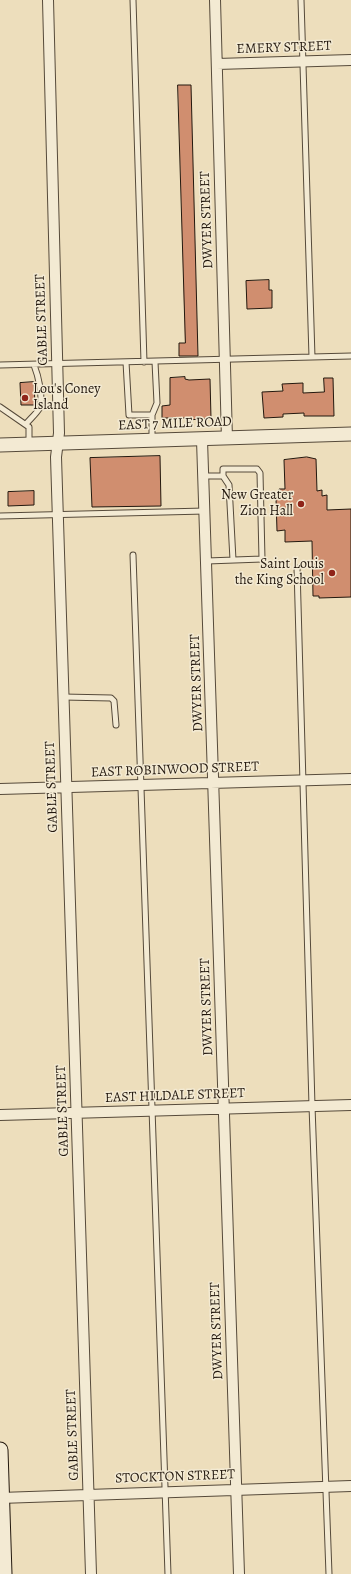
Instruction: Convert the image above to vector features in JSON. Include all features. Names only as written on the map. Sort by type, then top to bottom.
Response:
[{"type":"main road","points":[[0,1452],[4,1574]]},
{"type":"street","name":"GABLE STREET","points":[[48,0],[59,433],[56,457],[91,1574]]},
{"type":"street","name":"DWYER STREET","points":[[216,0],[227,439]]},
{"type":"street","name":"EMERY STREET","points":[[217,64],[351,60]]},
{"type":"street","name":"EAST 7 MILE ROAD","points":[[0,445],[202,440],[351,434]]},
{"type":"street","name":"DWYER STREET","points":[[202,440],[239,1574]]},
{"type":"street","name":"EAST ROBINWOOD STREET","points":[[0,789],[351,779]]},
{"type":"street","name":"EAST HILDALE STREET","points":[[0,1115],[351,1105]]},
{"type":"street","name":"STOCKTON STREET","points":[[1,1498],[351,1486]]},
{"type":"lane","points":[[134,0],[144,362]]},
{"type":"lane","points":[[301,0],[312,357]]},
{"type":"lane","points":[[0,365],[351,356]]},
{"type":"lane","points":[[126,362],[129,415],[152,415]]},
{"type":"lane","points":[[152,441],[152,415],[157,403],[155,362]]},
{"type":"lane","points":[[26,424],[39,409],[40,403],[39,376],[34,365]]},
{"type":"lane","points":[[0,407],[13,418],[29,427],[29,444]]},
{"type":"lane","points":[[207,561],[262,559],[260,473],[257,469],[223,469],[223,476],[229,485],[233,560]]},
{"type":"lane","points":[[204,476],[223,476]]},
{"type":"lane","points":[[0,516],[205,511]]},
{"type":"lane","points":[[133,555],[168,1574]]},
{"type":"lane","points":[[297,568],[312,1106],[329,1574]]},
{"type":"lane","points":[[63,698],[111,698],[114,701],[116,710],[116,725]]},
{"type":"building","points":[[178,85],[191,85],[198,356],[179,356],[179,343],[185,343]]},
{"type":"building","points":[[269,280],[269,290],[272,290],[272,308],[247,309],[246,281]]},
{"type":"building","points":[[185,377],[185,379],[189,380],[210,379],[211,418],[189,420],[189,418],[162,418],[162,406],[170,405],[170,378]]},
{"type":"building","points":[[324,378],[333,378],[334,416],[304,416],[304,413],[283,414],[283,417],[264,418],[262,392],[283,391],[282,384],[303,383],[303,393],[324,392]]},
{"type":"building","points":[[34,382],[35,405],[21,405],[20,383]]},
{"type":"building","points":[[160,456],[161,506],[92,507],[90,458]]},
{"type":"building","name":"New Greater Zion Hall","points":[[307,457],[316,459],[317,491],[322,490],[322,496],[327,495],[327,510],[351,509],[351,597],[319,598],[319,596],[313,596],[312,541],[285,542],[285,530],[277,531],[276,499],[279,499],[279,489],[285,489],[284,460]]},
{"type":"building","points":[[34,491],[34,505],[8,506],[8,492]]},
{"type":"place","name":"Lou's Coney Island","points":[[25,398]]},
{"type":"place","name":"New Greater Zion Hall","points":[[301,504]]},
{"type":"place","name":"Saint Louis the King School","points":[[332,573]]}]
